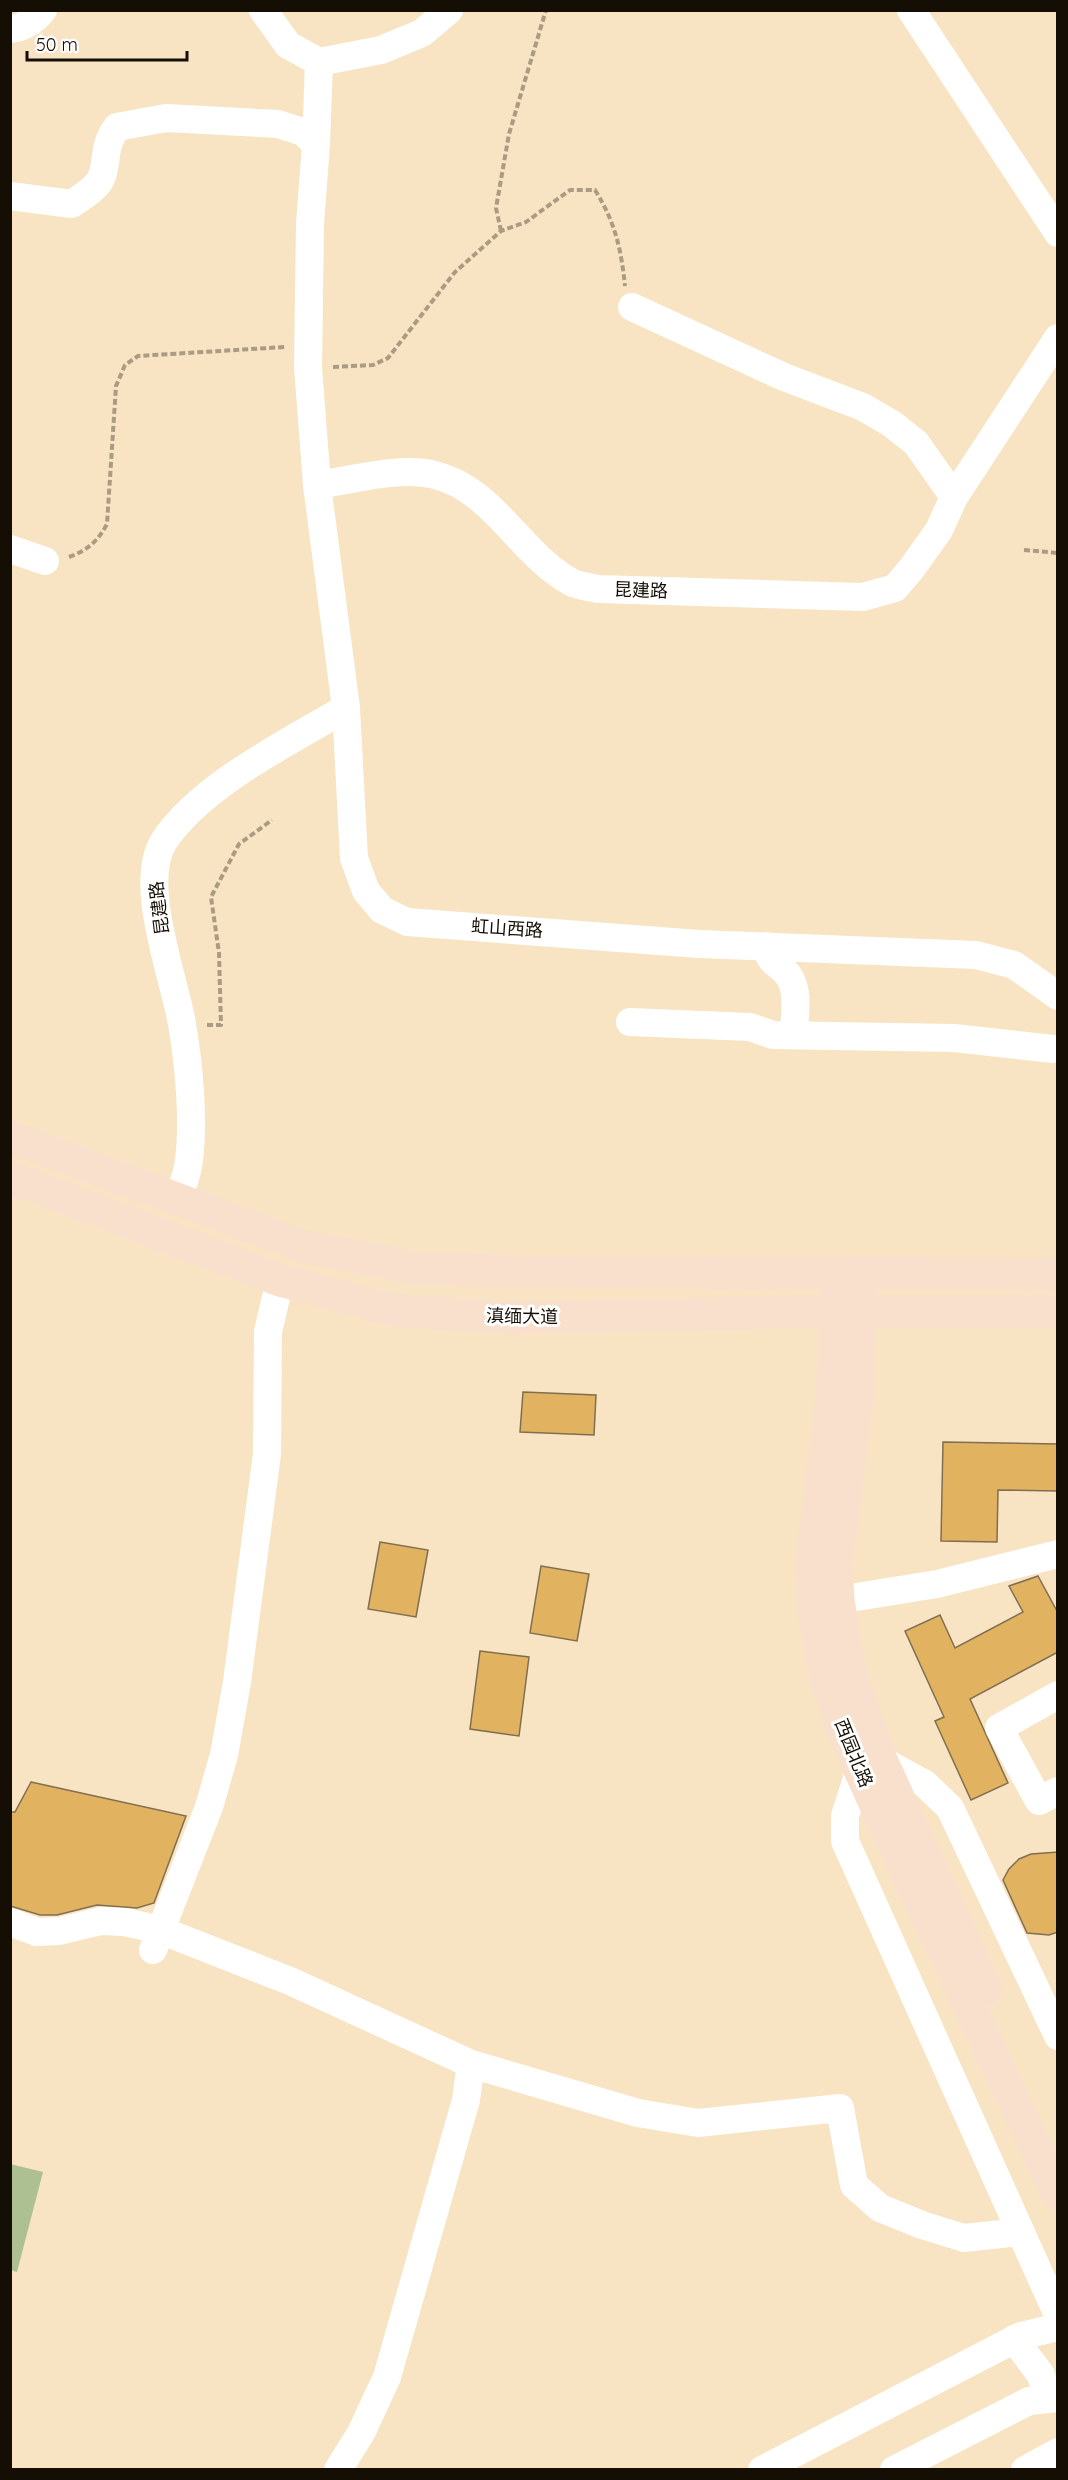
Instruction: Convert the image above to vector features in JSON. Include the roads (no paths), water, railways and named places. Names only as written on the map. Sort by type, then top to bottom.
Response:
[{"type":"main road","points":[[10,1137],[305,1246],[417,1268],[513,1272],[1058,1274]]},
{"type":"main road","name":"滇缅大道","points":[[10,1177],[280,1280],[392,1310],[512,1318],[847,1311],[1058,1311]]},
{"type":"main road","name":"西园北路","points":[[849,1274],[847,1311],[832,1399],[811,1566],[813,1604],[827,1682],[871,1765],[908,1847],[1058,2195]]},
{"type":"main road","name":"西园北路","points":[[847,1311],[857,1399],[836,1566],[838,1600],[851,1676],[871,1765]]},
{"type":"main road","name":"西园北路","points":[[908,1847],[1058,2145]]},
{"type":"street","points":[[10,29],[19,28],[36,19],[43,10]]},
{"type":"street","points":[[262,10],[288,45],[319,62],[381,50],[422,33],[449,10]]},
{"type":"street","points":[[911,10],[1058,233]]},
{"type":"street","name":"虹山西路","points":[[319,62],[316,144],[300,360],[346,708],[354,858],[366,891],[382,910],[407,922],[766,946],[976,955],[1014,965],[1058,996]]},
{"type":"street","points":[[10,196],[72,204],[90,192],[103,176],[107,142],[117,127],[166,118],[278,124],[303,132],[316,144]]},
{"type":"street","points":[[632,307],[765,369],[863,407],[892,424],[916,443],[954,497]]},
{"type":"street","name":"昆建路","points":[[317,485],[397,473],[435,475],[467,488],[547,564],[572,583],[598,589],[863,597],[895,588],[939,530],[954,497],[1058,338]]},
{"type":"street","points":[[10,549],[45,561]]},
{"type":"street","name":"昆建路","points":[[178,1199],[189,1162],[191,1124],[182,1024],[157,914],[154,877],[162,844],[181,819],[212,792],[270,753],[346,708]]},
{"type":"street","points":[[766,946],[770,962],[787,973],[795,987],[794,1035]]},
{"type":"street","points":[[630,1022],[750,1028],[773,1035],[954,1038],[1053,1049]]},
{"type":"street","points":[[157,1940],[209,1807],[224,1755],[266,1465],[268,1332],[280,1280]]},
{"type":"street","points":[[838,1600],[937,1584],[1058,1554]]},
{"type":"street","points":[[1058,1695],[999,1728],[1039,1801],[1058,1791]]},
{"type":"street","points":[[1058,2036],[1049,1999],[950,1808],[926,1784],[871,1765],[845,1816],[845,1841],[1058,2315]]},
{"type":"street","points":[[10,1922],[37,1932],[58,1931],[101,1921],[125,1922],[157,1940],[290,1981],[471,2064],[638,2113],[698,2123],[840,2108],[854,2185],[880,2208],[922,2225],[964,2238],[1020,2232]]},
{"type":"street","points":[[338,2469],[361,2433],[387,2377],[466,2100],[471,2064]]},
{"type":"street","points":[[762,2469],[1014,2339],[1058,2327]]},
{"type":"street","points":[[894,2469],[1029,2401],[1053,2398],[1041,2375],[1014,2339]]},
{"type":"street","points":[[1025,2469],[1058,2452]]}]
